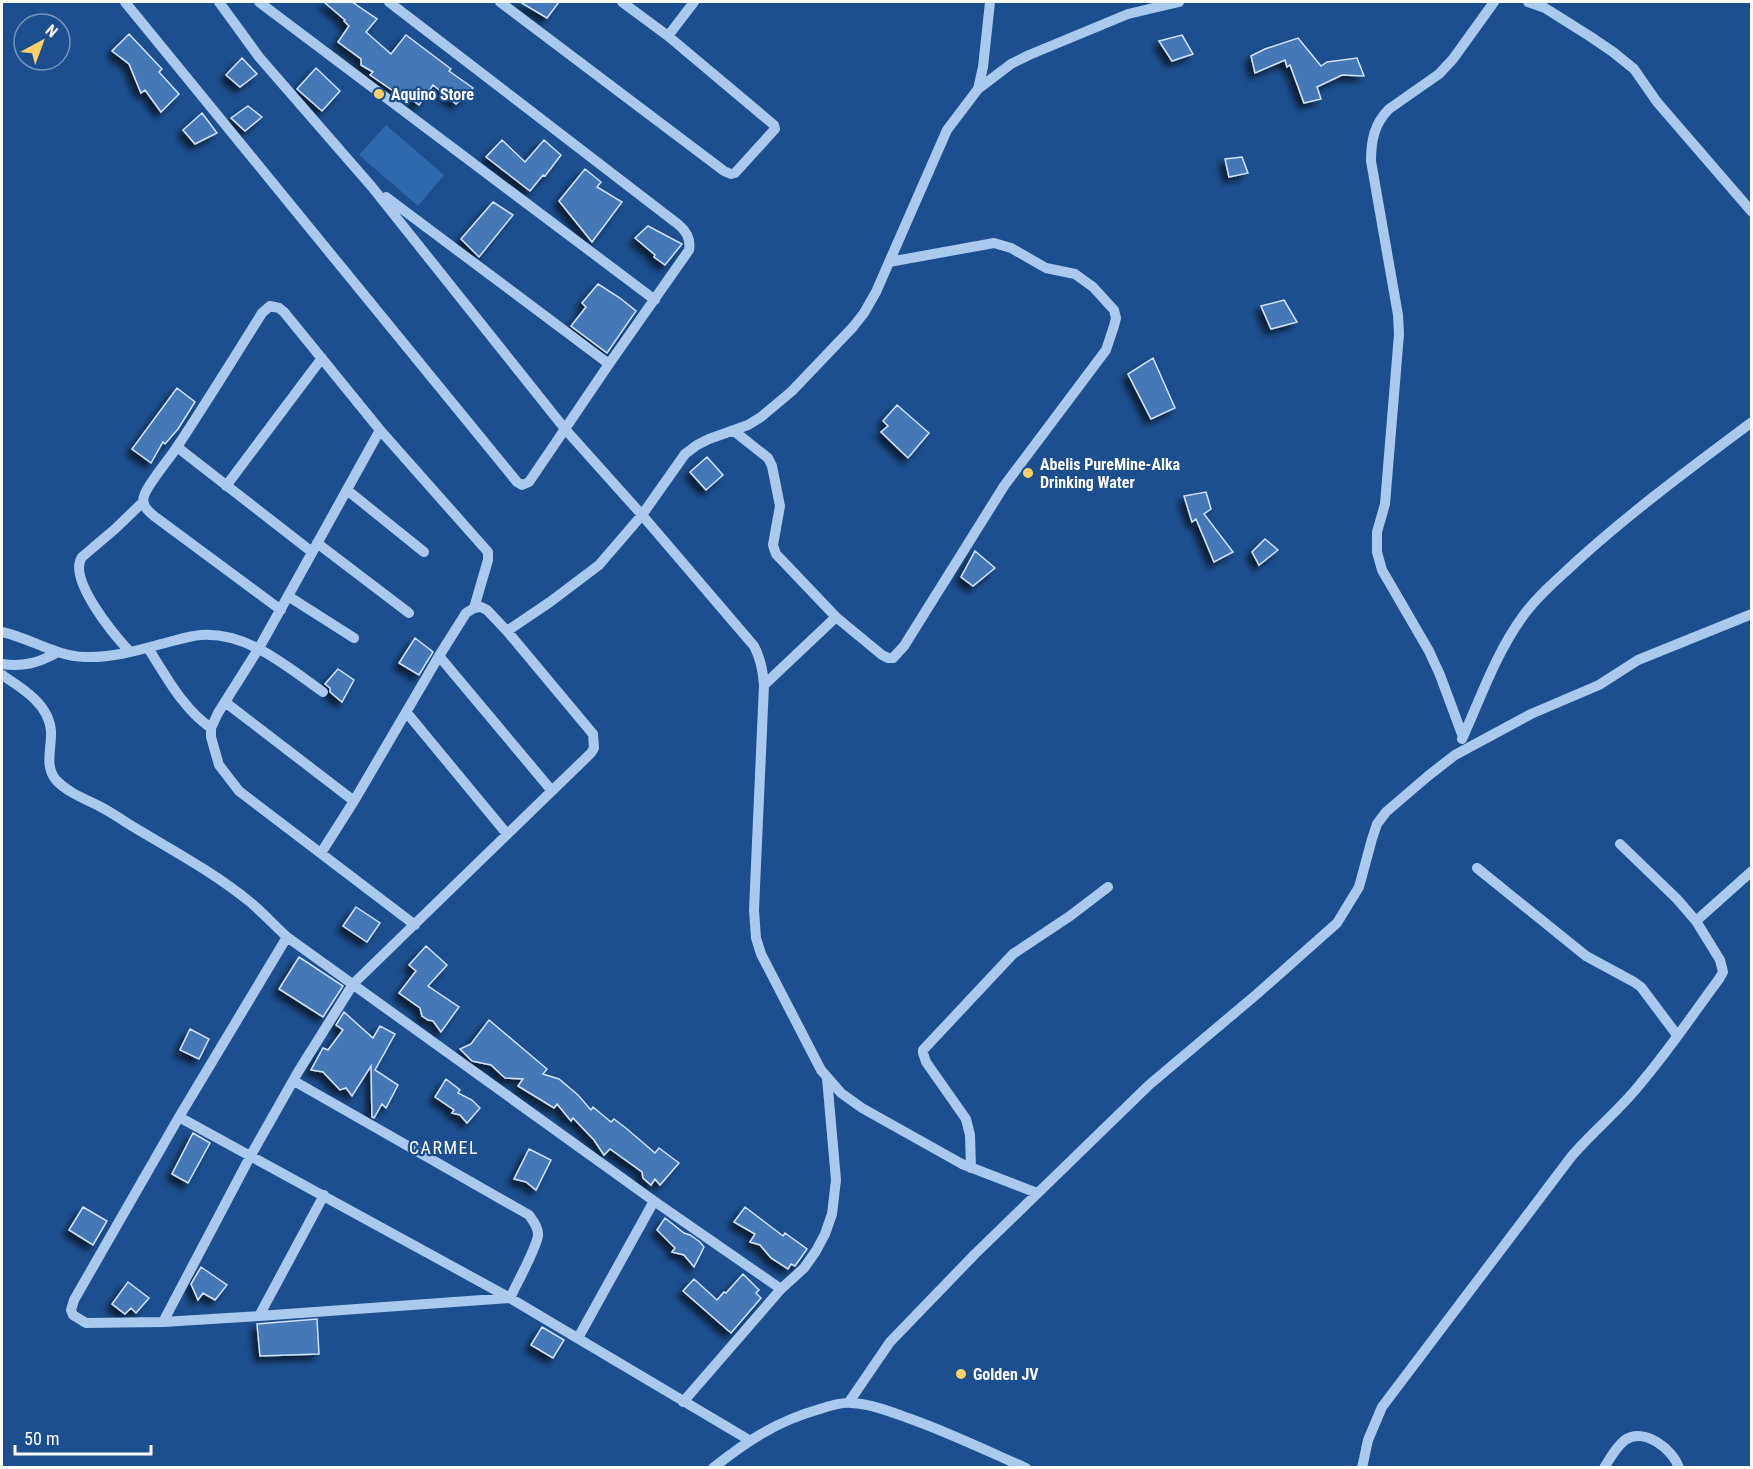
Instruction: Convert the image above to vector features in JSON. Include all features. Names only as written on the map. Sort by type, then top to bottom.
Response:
[{"type":"street","points":[[125,2],[522,485],[529,482],[655,300],[689,250],[690,241],[686,231],[389,2]]},
{"type":"street","points":[[219,2],[243,37],[372,187],[565,429],[748,637],[760,657],[764,685],[754,910],[756,938],[761,954],[821,1070],[841,1093],[862,1108],[971,1168],[1037,1193]]},
{"type":"street","points":[[258,2],[655,300]]},
{"type":"street","points":[[500,2],[724,171],[735,173],[775,129],[774,125],[668,36],[622,2]]},
{"type":"street","points":[[668,36],[694,2]]},
{"type":"street","points":[[978,89],[983,68],[990,2]]},
{"type":"street","points":[[507,631],[599,566],[642,515],[686,454],[709,439],[734,431],[761,417],[792,391],[853,327],[876,292],[947,130],[978,89],[1011,64],[1029,55],[1128,14],[1179,2]]},
{"type":"street","points":[[1463,737],[1429,651],[1382,570],[1377,552],[1377,532],[1385,504],[1399,334],[1398,315],[1371,161],[1371,148],[1372,137],[1382,116],[1439,74],[1453,59],[1494,2]]},
{"type":"street","points":[[1528,2],[1545,8],[1591,37],[1634,69],[1657,102],[1752,212]]},
{"type":"street","points":[[372,187],[609,364]]},
{"type":"street","points":[[734,431],[768,458],[772,466],[780,506],[773,545],[776,554],[836,617],[882,655],[892,658],[899,652],[1004,486],[1106,350],[1116,318],[1109,303],[1083,279],[1075,274],[1046,268],[1002,244],[994,243],[889,262]]},
{"type":"street","points":[[280,610],[154,516],[143,502],[148,488],[177,447],[262,313],[270,306],[284,312],[380,430],[488,552],[488,560],[474,608]]},
{"type":"street","points":[[226,486],[322,358]]},
{"type":"street","points":[[1455,755],[1503,648],[1523,615],[1537,598],[1635,511],[1752,422]]},
{"type":"street","points":[[380,430],[259,648],[225,702],[211,728],[211,737],[219,765],[239,791],[415,925]]},
{"type":"street","points":[[177,447],[226,486],[410,612]]},
{"type":"street","points":[[347,490],[424,552]]},
{"type":"street","points":[[130,652],[94,607],[80,574],[79,561],[143,502]]},
{"type":"street","points":[[288,596],[354,638]]},
{"type":"street","points":[[163,1322],[251,1155],[353,984],[591,753],[595,742],[593,734],[507,631],[487,610],[481,607],[474,608],[466,613],[439,656],[407,713],[321,853]]},
{"type":"street","points":[[849,1402],[905,1324],[1037,1193],[1149,1084],[1257,994],[1337,923],[1359,887],[1377,825],[1386,812],[1455,755],[1531,714],[1599,685],[1650,654],[1752,614]]},
{"type":"street","points":[[764,685],[836,617]]},
{"type":"street","points":[[2,632],[58,652],[81,657],[102,657],[130,652],[198,635],[229,637],[259,648],[322,692]]},
{"type":"street","points":[[148,648],[189,709],[200,721],[211,728]]},
{"type":"street","points":[[2,664],[42,661],[58,652]]},
{"type":"street","points":[[439,656],[552,791]]},
{"type":"street","points":[[2,675],[24,690],[39,704],[47,717],[51,732],[49,758],[51,769],[55,778],[64,787],[210,873],[250,902],[286,937],[654,1201],[781,1289]]},
{"type":"street","points":[[225,702],[354,801]]},
{"type":"street","points":[[407,713],[507,834]]},
{"type":"street","points":[[1362,1467],[1368,1440],[1382,1407],[1571,1157],[1642,1083],[1723,972],[1720,960],[1696,921],[1677,899],[1620,844]]},
{"type":"street","points":[[1477,868],[1586,956],[1641,987],[1677,1035]]},
{"type":"street","points":[[1696,921],[1752,871]]},
{"type":"street","points":[[971,1168],[970,1135],[966,1119],[926,1062],[923,1050],[1013,954],[1108,887]]},
{"type":"street","points":[[286,937],[74,1300],[71,1310],[73,1315],[86,1323],[163,1322],[510,1298]]},
{"type":"street","points":[[683,1402],[781,1289],[804,1268],[825,1233],[832,1214],[836,1180],[827,1078]]},
{"type":"street","points":[[294,1081],[529,1215],[536,1224],[538,1234],[534,1248],[510,1298]]},
{"type":"street","points":[[179,1117],[510,1298],[749,1440]]},
{"type":"street","points":[[259,1316],[324,1195]]},
{"type":"street","points":[[578,1338],[654,1201]]},
{"type":"street","points":[[712,1467],[749,1440],[800,1414],[849,1402],[879,1407],[1026,1467]]},
{"type":"street","points":[[1604,1467],[1617,1448],[1626,1440],[1636,1436],[1645,1437],[1663,1445],[1676,1459],[1679,1467]]},
{"type":"shaded area","points":[[386,125],[444,175],[418,206],[359,155]]},
{"type":"building","points":[[324,2],[352,2],[377,19],[366,32],[391,54],[406,35],[473,88],[456,104],[433,85],[419,105],[395,87],[392,90],[370,75],[373,72],[361,65],[361,59],[338,42],[349,26]]},
{"type":"building","points":[[520,2],[559,2],[547,18]]},
{"type":"building","points":[[129,34],[162,69],[159,72],[179,94],[161,112],[145,90],[141,93],[129,64],[112,51]]},
{"type":"building","points":[[1182,35],[1193,54],[1172,61],[1159,41]]},
{"type":"building","points":[[1298,38],[1321,66],[1327,62],[1357,58],[1364,76],[1342,75],[1317,87],[1321,99],[1304,103],[1290,65],[1287,67],[1285,60],[1255,73],[1251,56]]},
{"type":"building","points":[[242,58],[257,74],[240,87],[226,75]]},
{"type":"building","points":[[316,68],[340,91],[322,111],[297,89]]},
{"type":"building","points":[[248,106],[262,117],[245,131],[231,118]]},
{"type":"building","points":[[202,113],[217,133],[195,144],[183,130]]},
{"type":"building","points":[[502,140],[525,162],[544,140],[561,155],[530,191],[486,157]]},
{"type":"building","points":[[1242,157],[1248,173],[1229,177],[1225,159]]},
{"type":"building","points":[[585,169],[601,182],[597,187],[622,202],[592,242],[559,201]]},
{"type":"building","points":[[493,202],[513,215],[479,257],[461,239]]},
{"type":"building","points":[[648,226],[682,244],[665,265],[635,238]]},
{"type":"building","points":[[598,284],[636,311],[607,353],[571,326],[586,307],[582,303]]},
{"type":"building","points":[[1284,300],[1297,322],[1271,329],[1261,306]]},
{"type":"building","points":[[1153,358],[1175,408],[1151,419],[1128,374]]},
{"type":"building","points":[[177,388],[195,402],[178,429],[165,444],[163,442],[151,463],[132,449]]},
{"type":"building","points":[[897,405],[929,433],[908,458],[881,432],[888,426],[883,421]]},
{"type":"building","points":[[707,457],[723,475],[706,490],[690,472]]},
{"type":"building","points":[[1206,492],[1211,509],[1204,514],[1233,552],[1214,562],[1196,519],[1192,522],[1184,496]]},
{"type":"building","points":[[1265,539],[1278,550],[1259,565],[1252,552]]},
{"type":"building","points":[[975,551],[995,568],[973,586],[961,577]]},
{"type":"building","points":[[415,638],[433,652],[419,675],[399,663]]},
{"type":"building","points":[[338,669],[354,680],[342,702],[330,692],[330,688],[325,684]]},
{"type":"building","points":[[356,907],[380,923],[367,942],[343,926]]},
{"type":"building","points":[[426,946],[447,965],[428,986],[459,1007],[441,1032],[433,1021],[422,1016],[420,1008],[399,993],[416,971],[409,965]]},
{"type":"building","points":[[299,957],[343,986],[323,1017],[279,989]]},
{"type":"building","points":[[344,1012],[373,1038],[380,1026],[395,1034],[375,1070],[398,1085],[386,1108],[382,1104],[374,1118],[372,1117],[371,1066],[352,1096],[346,1088],[340,1090],[323,1072],[311,1070],[323,1048],[328,1050],[343,1030],[336,1025]]},
{"type":"building","points":[[489,1020],[547,1069],[543,1074],[559,1079],[591,1110],[593,1107],[611,1122],[614,1119],[655,1153],[659,1148],[679,1163],[660,1185],[655,1179],[651,1185],[643,1178],[642,1172],[610,1149],[604,1155],[594,1140],[573,1118],[571,1121],[557,1104],[554,1108],[518,1086],[523,1079],[505,1078],[491,1065],[472,1061],[460,1049],[471,1044]]},
{"type":"building","points":[[190,1029],[209,1039],[199,1059],[180,1050]]},
{"type":"building","points":[[446,1079],[460,1090],[458,1093],[472,1100],[480,1108],[467,1123],[460,1115],[452,1113],[454,1110],[435,1097]]},
{"type":"building","points":[[193,1133],[210,1143],[188,1183],[172,1174]]},
{"type":"building","points":[[529,1149],[551,1160],[536,1190],[526,1182],[514,1179]]},
{"type":"building","points":[[83,1207],[107,1221],[93,1245],[69,1230]]},
{"type":"building","points":[[745,1207],[783,1236],[785,1233],[807,1249],[795,1266],[791,1264],[788,1269],[771,1258],[760,1245],[750,1242],[755,1234],[734,1222]]},
{"type":"building","points":[[665,1218],[704,1247],[694,1267],[684,1255],[672,1252],[675,1248],[657,1230]]},
{"type":"building","points":[[201,1267],[227,1285],[215,1300],[203,1293],[198,1300],[191,1284]]},
{"type":"building","points":[[743,1274],[759,1290],[756,1293],[761,1298],[731,1333],[683,1291],[694,1279],[717,1300]]},
{"type":"building","points":[[128,1282],[149,1298],[136,1313],[131,1308],[125,1314],[112,1304]]},
{"type":"building","points":[[317,1319],[319,1354],[260,1356],[257,1324]]},
{"type":"building","points":[[542,1327],[564,1340],[553,1358],[531,1345]]},
{"type":"place","name":"Aquino Store","points":[[379,94]]},
{"type":"place","name":"Abelis PureMine-Alka Drinking Water","points":[[1028,473]]},
{"type":"place","name":"Golden JV","points":[[961,1374]]},
{"type":"district","name":"CARMEL","points":[[444,1148]]}]
